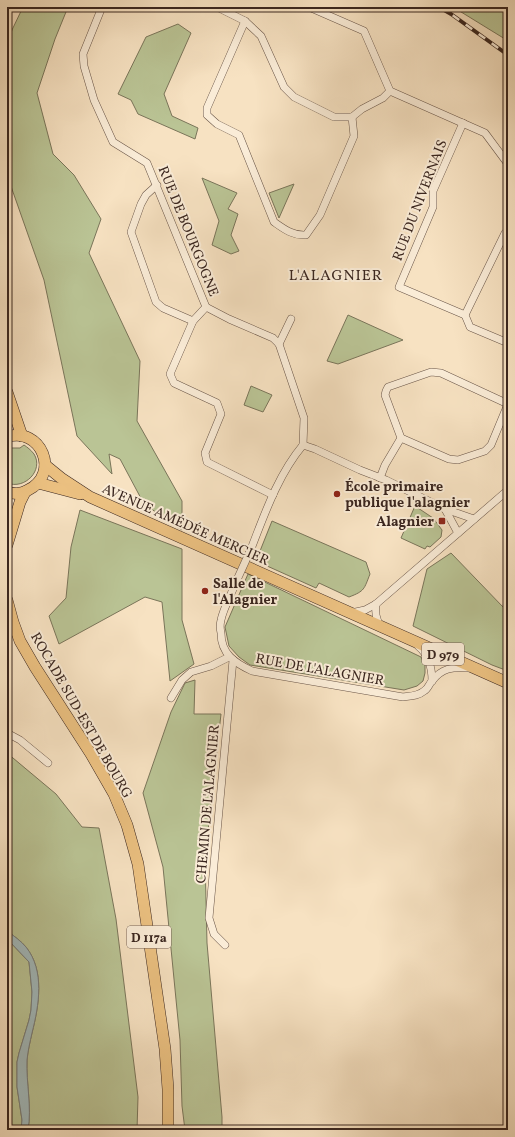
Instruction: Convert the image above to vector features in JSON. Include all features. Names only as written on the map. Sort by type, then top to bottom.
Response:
[{"type":"main road","points":[[7,392],[22,436]]},
{"type":"main road","points":[[7,437],[16,435],[30,438],[39,446],[44,457],[45,465],[43,475],[38,483],[32,488],[25,492],[7,492]]},
{"type":"main road","name":"AVENUE AMÉDÉE MERCIER","points":[[45,465],[61,478],[90,497]]},
{"type":"main road","name":"AVENUE AMÉDÉE MERCIER","points":[[38,483],[90,497],[380,626]]},
{"type":"main road","points":[[7,545],[20,502],[25,492]]},
{"type":"main road","name":"ROCADE SUD-EST DE BOURG","points":[[7,600],[20,640],[35,667],[91,754],[117,801],[127,825],[138,864],[165,1049],[168,1089],[168,1130]]},
{"type":"main road","name":"D 979","points":[[380,626],[508,683]]},
{"type":"street","name":"RUE DE BOURGOGNE","points":[[102,7],[83,54],[84,66],[94,100],[114,142],[148,163],[206,307],[229,319],[273,338],[279,344]]},
{"type":"street","points":[[216,7],[245,21],[261,36],[284,87],[294,97],[334,116],[352,118],[362,109],[383,98],[390,91]]},
{"type":"street","points":[[309,7],[364,31],[390,91],[485,133],[508,164]]},
{"type":"street","points":[[245,21],[207,108],[207,115],[217,124],[239,135],[274,222],[299,236],[306,235],[320,215],[354,136],[352,118]]},
{"type":"street","name":"RUE DU NIVERNAIS","points":[[463,123],[433,191],[433,207],[399,287],[465,315]]},
{"type":"street","points":[[157,185],[146,195],[141,204],[131,232],[156,302],[163,308],[193,321]]},
{"type":"street","points":[[508,231],[505,233],[465,315],[470,327],[508,343]]},
{"type":"street","points":[[206,307],[193,321],[170,374],[174,383],[217,403],[221,414],[205,453],[207,462],[273,495]]},
{"type":"street","points":[[171,698],[182,680],[191,672],[231,658],[222,645],[220,621],[273,495],[285,471],[295,455],[303,446],[304,418],[279,344],[291,319]]},
{"type":"street","points":[[431,372],[441,373],[508,404],[491,445],[486,451],[458,460],[449,459],[401,438],[385,395],[386,391],[388,387],[431,372]]},
{"type":"street","points":[[380,478],[385,465],[401,438]]},
{"type":"street","points":[[303,446],[315,449],[445,509],[474,519]]},
{"type":"street","points":[[350,613],[365,610],[376,604],[508,490]]},
{"type":"street","points":[[445,509],[458,533]]},
{"type":"street","points":[[376,604],[375,612],[380,626]]},
{"type":"street","points":[[410,639],[422,649],[427,656],[432,669],[432,681]]},
{"type":"street","name":"RUE DE L'ALAGNIER","points":[[231,658],[240,666],[252,671],[403,697],[420,694],[426,690],[432,681],[442,671],[450,668],[476,669]]},
{"type":"street","name":"CHEMIN DE L'ALAGNIER","points":[[225,945],[214,934],[209,918],[231,658]]},
{"type":"street","points":[[7,733],[20,740],[48,763]]},
{"type":"green space","points":[[23,7],[68,7],[55,39],[37,93],[53,154],[74,175],[101,219],[89,253],[140,361],[137,421],[182,501],[182,530],[144,504],[120,459],[109,454],[112,474],[77,436],[44,280],[7,175],[7,46],[12,30]]},
{"type":"green space","points":[[453,7],[508,7],[508,41],[505,39]]},
{"type":"green space","points":[[178,24],[191,33],[164,94],[172,116],[198,128],[195,139],[138,114],[131,100],[118,94],[146,37]]},
{"type":"green space","points":[[202,178],[237,193],[228,209],[238,214],[231,235],[239,251],[231,254],[212,245],[219,221]]},
{"type":"green space","points":[[294,184],[279,218],[269,193]]},
{"type":"green space","points":[[348,315],[403,340],[338,364],[327,361]]},
{"type":"green space","points":[[251,386],[272,395],[263,412],[244,405]]},
{"type":"green space","points":[[8,445],[12,448],[20,448],[24,445],[34,454],[36,460],[37,466],[35,472],[26,481],[20,484],[7,483]]},
{"type":"green space","points":[[415,506],[433,518],[442,530],[441,537],[430,547],[427,546],[425,549],[401,538]]},
{"type":"green space","points":[[80,510],[182,549],[182,620],[194,664],[170,681],[162,602],[145,597],[59,644],[49,616],[66,598],[71,547]]},
{"type":"green space","points":[[272,521],[366,562],[370,574],[363,589],[349,597],[319,583],[316,588],[256,561]]},
{"type":"green space","points":[[451,553],[503,607],[508,577],[508,671],[492,665],[413,626],[427,569]]},
{"type":"green space","points":[[248,574],[421,657],[425,665],[423,681],[417,686],[404,690],[250,665],[239,657],[229,646],[225,627]]},
{"type":"green space","points":[[195,680],[194,714],[221,714],[205,858],[207,943],[222,1130],[185,1130],[182,1106],[180,1040],[163,867],[143,793],[171,712],[185,683]]},
{"type":"green space","points":[[7,753],[56,794],[82,827],[99,828],[116,919],[138,1097],[137,1130],[28,1130],[29,1104],[27,1060],[37,1011],[39,988],[36,967],[32,956],[24,945],[7,931]]},
{"type":"green space","points":[[7,940],[29,962],[32,992],[29,1020],[17,1062],[17,1087],[22,1120],[21,1130],[7,1130]]},
{"type":"green space","points":[[508,976],[508,1026],[505,992]]},
{"type":"water","points":[[7,931],[26,947],[32,956],[38,977],[39,988],[37,1011],[27,1060],[29,1104],[28,1130],[21,1130],[22,1120],[17,1087],[17,1062],[31,1010],[32,992],[29,962],[7,940]]},
{"type":"railway","points":[[439,7],[508,55]]},
{"type":"place","name":"École primaire publique l'alagnier","points":[[337,494]]},
{"type":"place","name":"Alagnier","points":[[442,521]]},
{"type":"place","name":"Salle de l'Alagnier","points":[[205,591]]},
{"type":"district","name":"L'ALAGNIER","points":[[336,275]]}]
